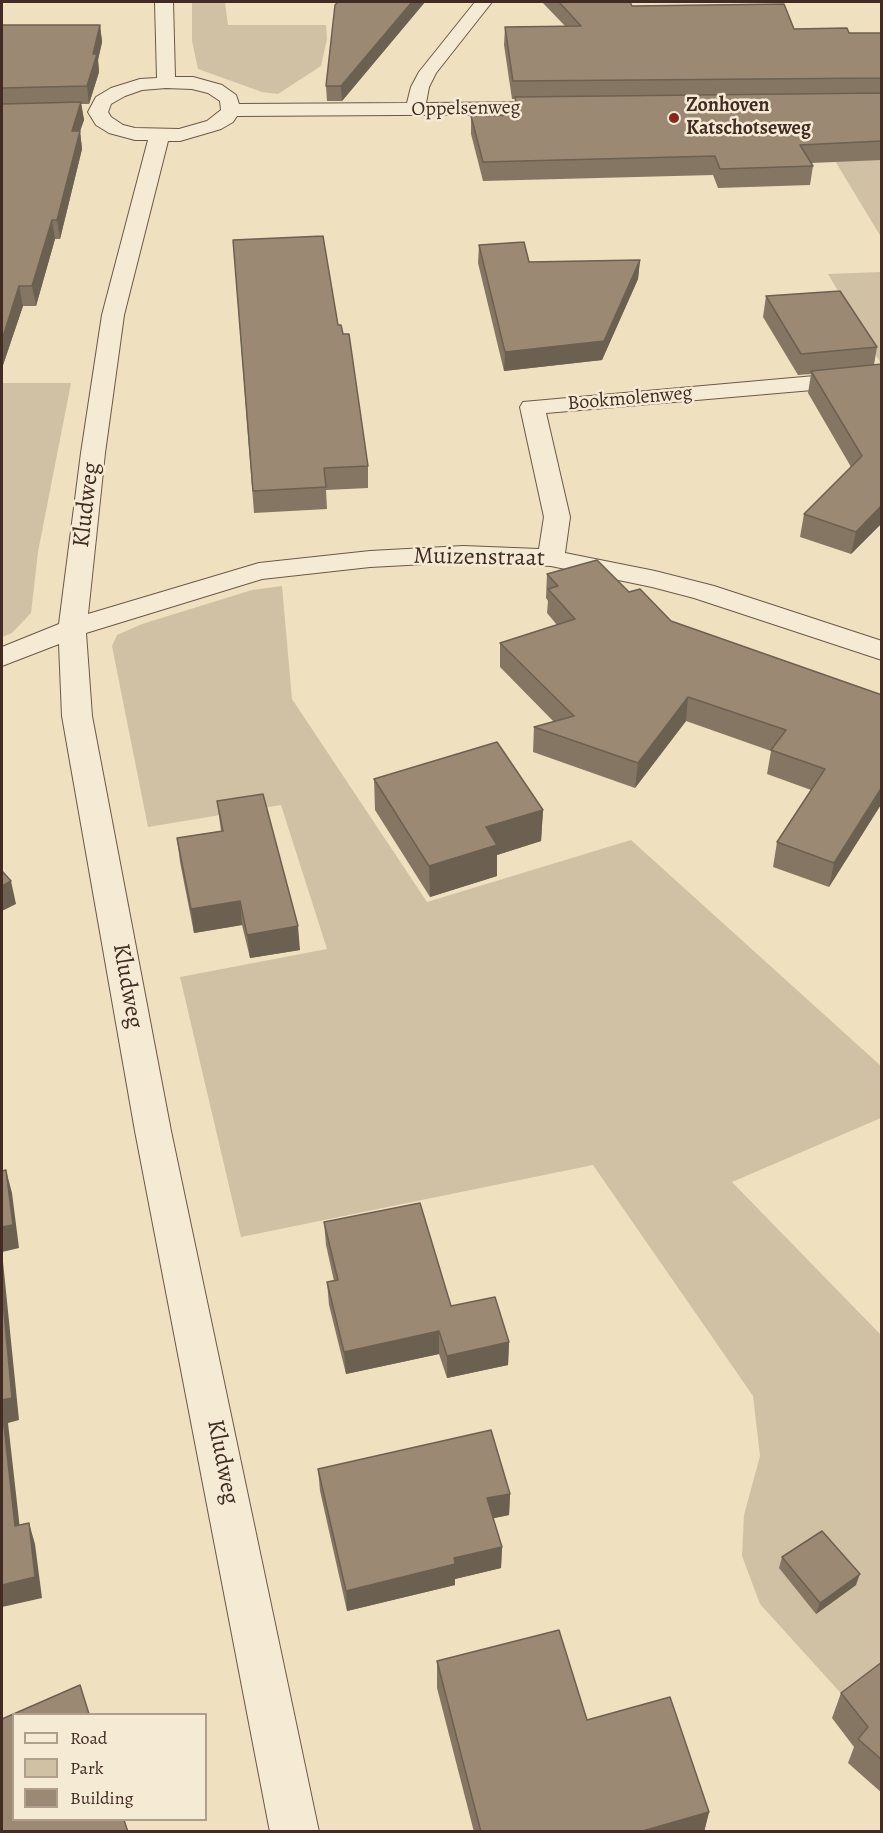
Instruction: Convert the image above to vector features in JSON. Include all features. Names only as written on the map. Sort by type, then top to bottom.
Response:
[{"type":"street","points":[[164,2],[166,82]]},
{"type":"street","points":[[415,110],[420,87],[429,72],[484,2]]},
{"type":"street","points":[[166,82],[193,83],[215,89],[229,99],[231,110],[226,118],[214,125],[180,135],[159,136],[135,134],[116,129],[102,121],[98,112],[103,101],[118,92],[140,85],[166,82]]},
{"type":"street","name":"Oppelsenweg","points":[[231,110],[582,108]]},
{"type":"street","points":[[76,112],[98,112]]},
{"type":"street","name":"Kludweg","points":[[159,136],[113,315],[72,628],[78,716],[153,1131],[295,1832]]},
{"type":"street","name":"Bookmolenweg","points":[[551,558],[557,517],[532,407],[882,377]]},
{"type":"street","name":"Muizenstraat","points":[[2,657],[72,628],[259,571],[370,559],[440,555],[551,558],[595,566],[704,592],[882,651]]},
{"type":"green space","points":[[192,2],[225,2],[228,25],[326,25],[327,39],[321,66],[278,94],[262,92],[198,69],[192,41]]},
{"type":"green space","points":[[809,118],[881,138],[881,237]]},
{"type":"green space","points":[[881,272],[881,364],[828,274]]},
{"type":"green space","points":[[2,383],[71,383],[38,552],[31,613],[12,633],[2,637]]},
{"type":"green space","points":[[282,586],[292,699],[427,902],[631,840],[881,1066],[881,1118],[732,1182],[881,1335],[881,1674],[847,1700],[760,1604],[742,1556],[744,1515],[760,1456],[753,1396],[593,1165],[241,1237],[180,977],[327,949],[281,805],[148,827],[112,646],[117,635],[142,624],[252,590]]},
{"type":"building","points":[[338,2],[412,2],[341,86],[326,86],[335,5]]},
{"type":"building","points":[[559,2],[630,2],[632,6],[784,4],[794,29],[847,28],[849,33],[882,33],[882,78],[513,81],[505,27],[581,26]]},
{"type":"building","points":[[2,25],[100,25],[93,54],[97,54],[87,86],[2,88]]},
{"type":"building","points":[[882,93],[882,141],[800,145],[813,166],[720,169],[715,156],[483,162],[471,116],[518,115],[515,97]]},
{"type":"building","points":[[81,102],[72,131],[80,131],[57,220],[52,220],[32,286],[19,286],[2,340],[2,104]]},
{"type":"building","points":[[323,236],[338,325],[341,325],[343,334],[349,334],[368,466],[324,468],[326,487],[253,491],[233,240]]},
{"type":"building","points":[[524,242],[529,262],[640,260],[604,341],[505,352],[479,245]]},
{"type":"building","points":[[840,291],[877,347],[801,354],[766,296]]},
{"type":"building","points":[[882,364],[882,505],[856,532],[804,514],[862,456],[811,371]]},
{"type":"building","points":[[597,560],[629,592],[640,589],[671,621],[882,695],[882,787],[834,863],[777,842],[825,769],[771,750],[786,730],[688,697],[638,763],[534,727],[574,716],[500,643],[575,619],[548,589],[558,586],[547,574]]},
{"type":"building","points":[[497,742],[543,810],[486,827],[497,845],[429,866],[374,779]]},
{"type":"building","points":[[263,794],[298,926],[247,935],[240,901],[191,909],[177,838],[223,831],[217,801]]},
{"type":"building","points":[[2,871],[11,881],[2,886]]},
{"type":"building","points":[[6,1170],[13,1225],[2,1227],[2,1171]]},
{"type":"building","points":[[420,1203],[451,1306],[495,1297],[509,1342],[447,1356],[439,1331],[344,1352],[327,1282],[338,1280],[324,1222]]},
{"type":"building","points":[[2,1291],[12,1398],[2,1400]]},
{"type":"building","points":[[2,1408],[15,1526],[29,1523],[35,1577],[2,1585]]},
{"type":"building","points":[[491,1430],[510,1494],[487,1498],[502,1547],[454,1558],[455,1564],[346,1591],[318,1469]]},
{"type":"building","points":[[822,1531],[860,1574],[820,1603],[782,1557]]},
{"type":"building","points":[[559,1630],[587,1720],[670,1697],[709,1812],[639,1832],[481,1832],[437,1661]]},
{"type":"building","points":[[882,1662],[882,1760],[858,1739],[868,1727],[841,1693]]},
{"type":"building","points":[[80,1685],[89,1713],[16,1713]]},
{"type":"building","points":[[12,1715],[12,1821],[124,1821],[128,1832],[2,1832],[2,1719]]},
{"type":"place","name":"Zonhoven Katschotseweg","points":[[674,118]]}]
